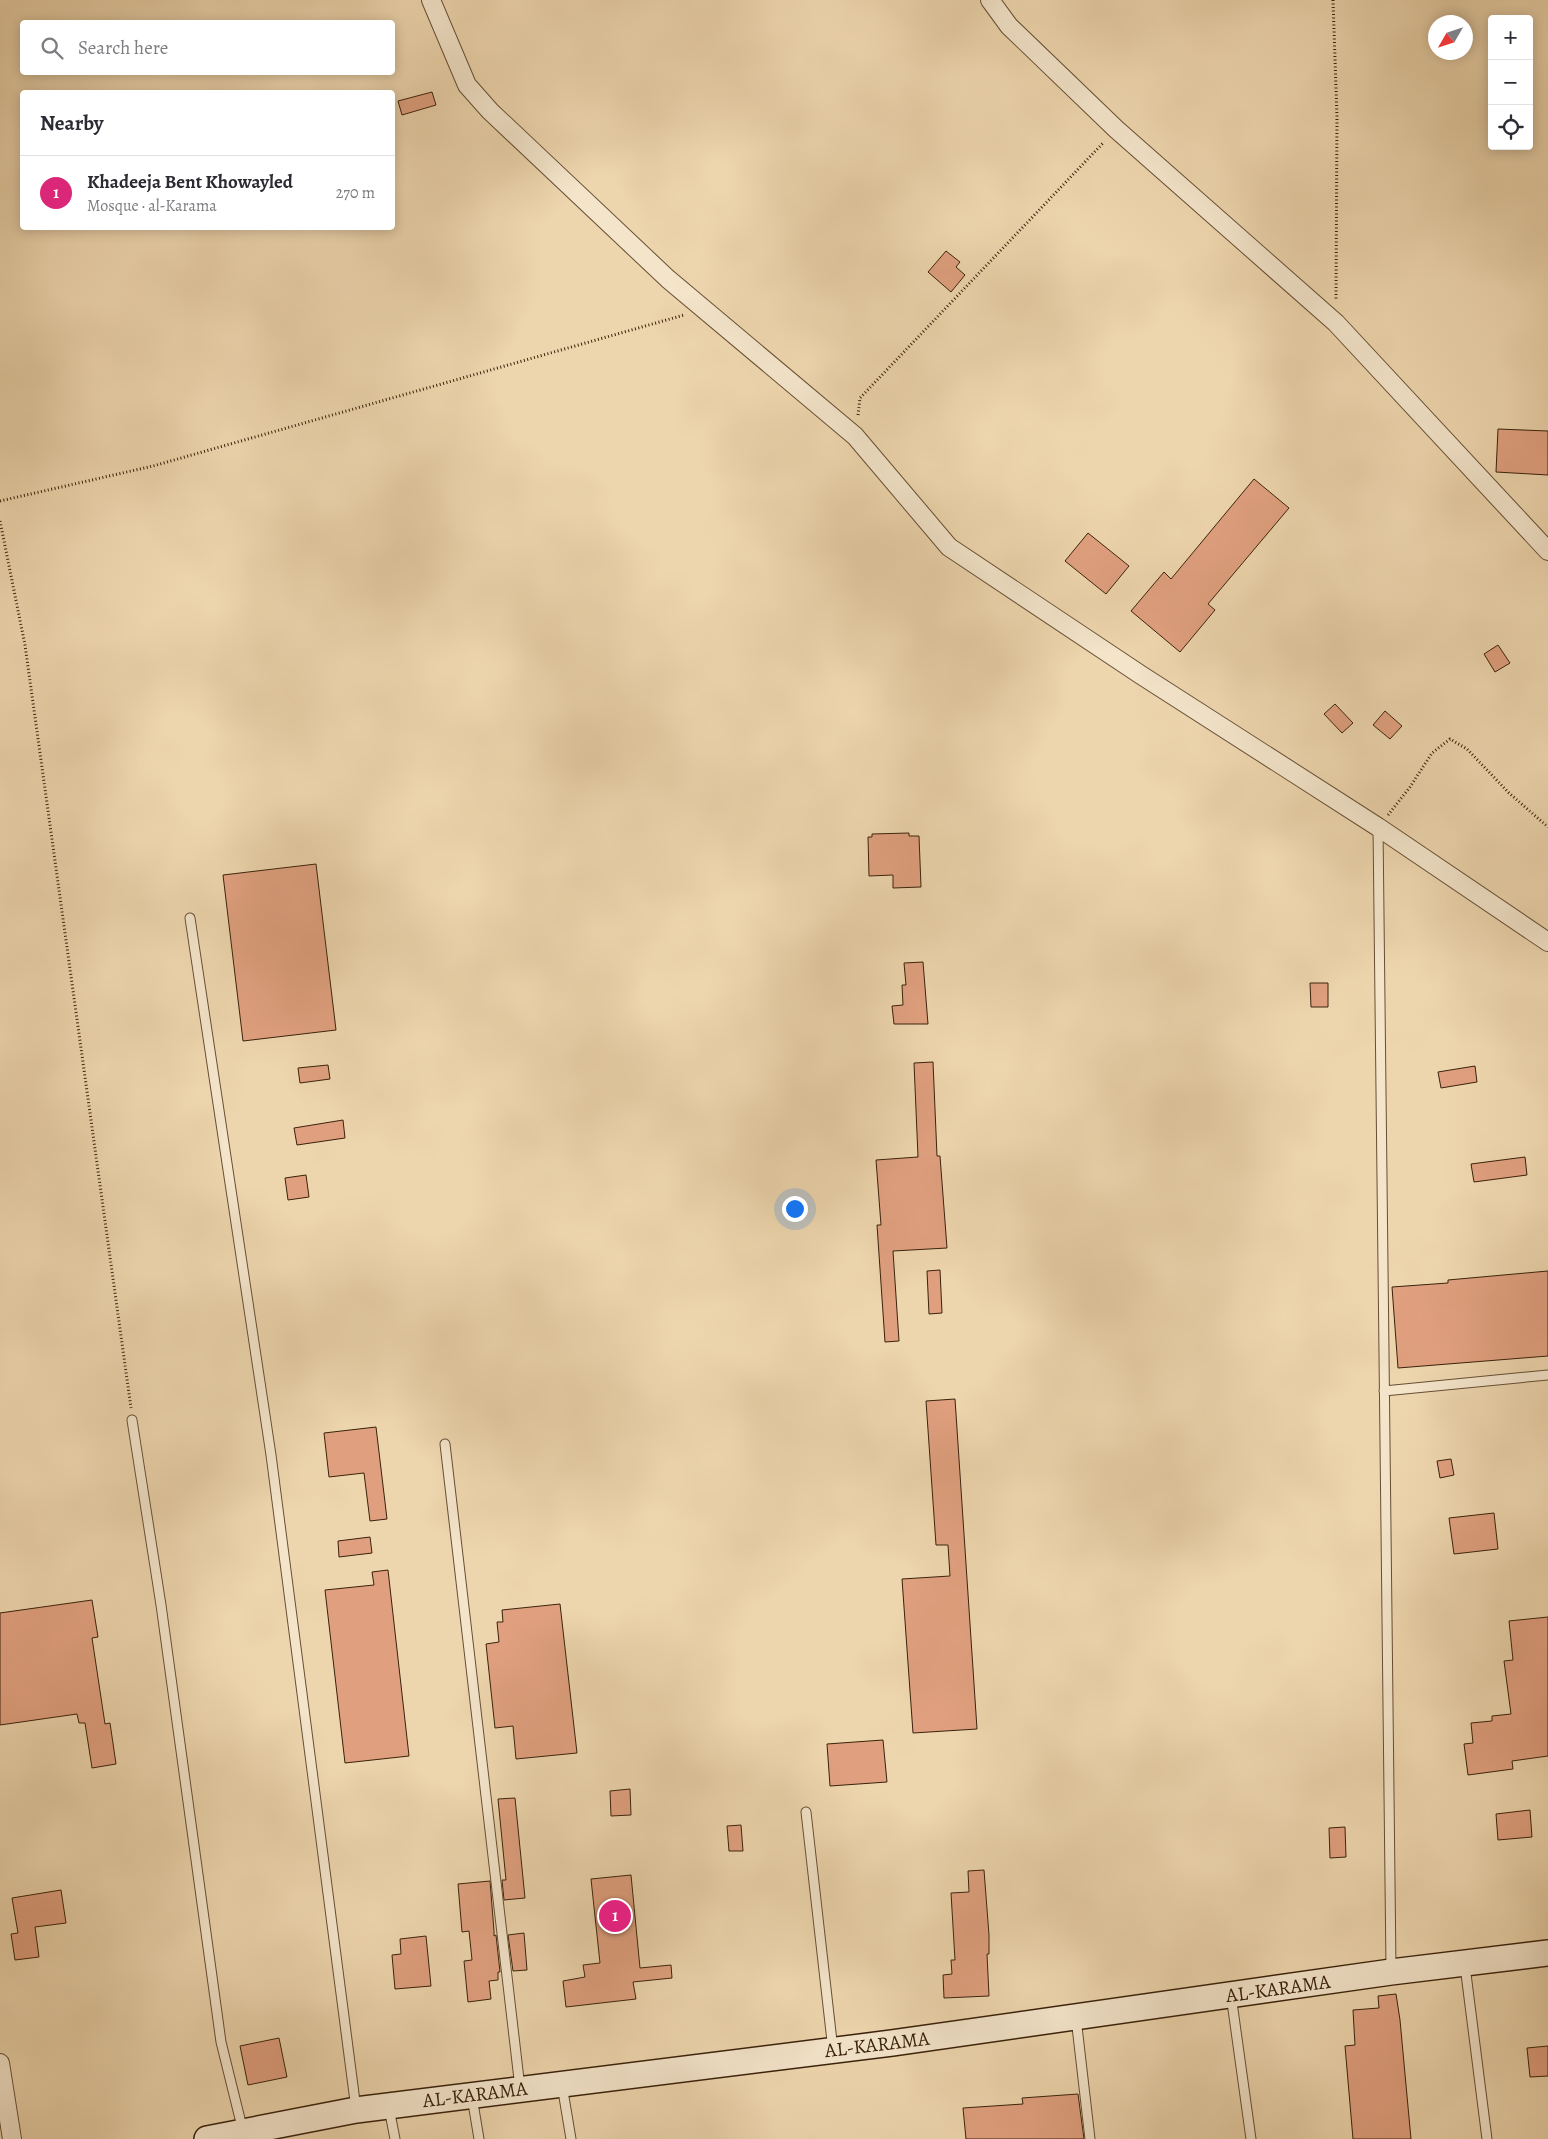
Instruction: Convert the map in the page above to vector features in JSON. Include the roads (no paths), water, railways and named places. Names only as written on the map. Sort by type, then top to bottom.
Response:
[{"type":"main road","name":"AL-KARAMA","points":[[207,2139],[244,2136],[356,2110],[833,2050],[1391,1972],[1548,1953]]},
{"type":"street","points":[[431,0],[467,84],[484,105],[668,279],[855,436],[950,547],[1141,675],[1378,827],[1548,942]]},
{"type":"street","points":[[990,0],[1009,26],[1116,129],[1336,323],[1548,551]]},
{"type":"street","points":[[0,2063],[12,2139]]},
{"type":"lane","points":[[1378,827],[1391,1972]]},
{"type":"lane","points":[[190,918],[271,1455],[356,2110]]},
{"type":"lane","points":[[1384,1391],[1548,1375]]},
{"type":"lane","points":[[132,1420],[161,1605],[221,2042],[244,2136]]},
{"type":"lane","points":[[445,1444],[520,2089]]},
{"type":"lane","points":[[806,1812],[833,2050]]},
{"type":"lane","points":[[1464,1963],[1487,2139]]},
{"type":"lane","points":[[1231,1995],[1251,2139]]},
{"type":"lane","points":[[1076,2017],[1090,2139]]},
{"type":"lane","points":[[562,2083],[571,2139]]},
{"type":"lane","points":[[472,2095],[479,2139]]},
{"type":"lane","points":[[388,2106],[395,2139]]},
{"type":"place","name":"Khadeeja Bent Khowayled","points":[[615,1916]]}]
